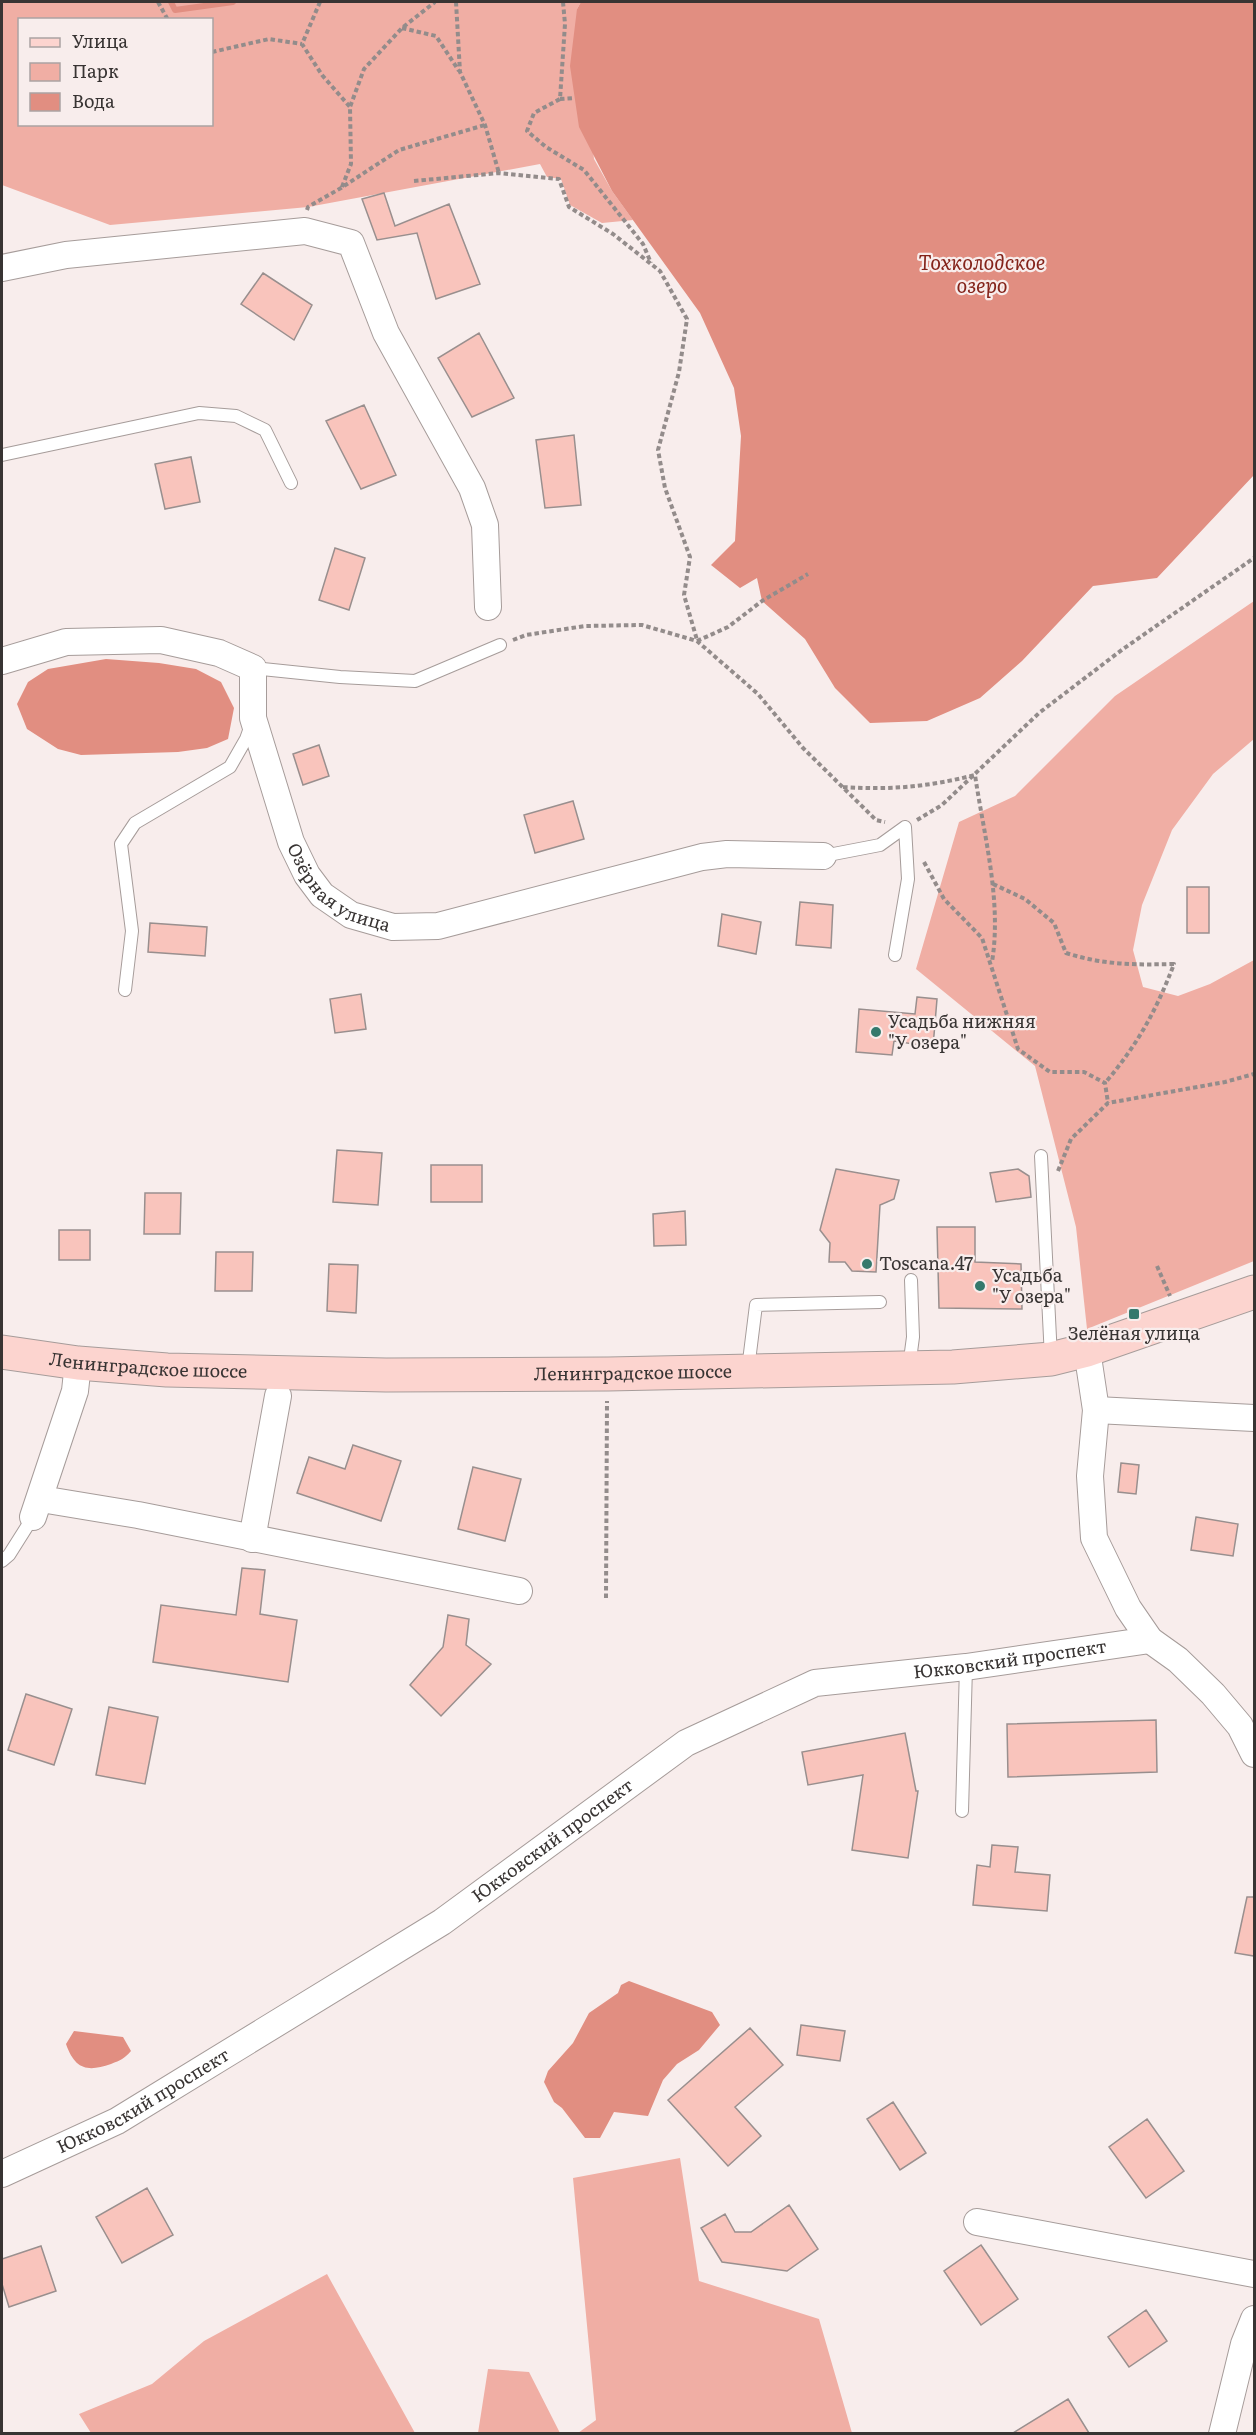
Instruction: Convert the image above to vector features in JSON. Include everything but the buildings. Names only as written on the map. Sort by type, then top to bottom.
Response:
[{"type":"main road","name":"Ленинградское шоссе","points":[[2,1352],[78,1363],[167,1370],[363,1375],[608,1374],[953,1367],[1051,1359],[1087,1350],[1254,1292]]},
{"type":"street","points":[[2,268],[66,255],[305,231],[351,243],[386,333],[472,488],[485,525],[488,607]]},
{"type":"street","points":[[2,661],[66,642],[161,640],[219,653],[253,668]]},
{"type":"street","name":"Озёрная улица","points":[[253,668],[253,718],[291,842],[307,875],[322,895],[351,915],[393,927],[438,926],[702,856],[726,854],[824,856]]},
{"type":"street","points":[[1087,1350],[1096,1410],[1090,1476],[1094,1538],[1128,1608],[1150,1640],[1178,1660],[1247,1727],[1254,1754]]},
{"type":"street","points":[[78,1363],[75,1391],[37,1508],[138,1515],[519,1591]]},
{"type":"street","points":[[252,1539],[278,1396]]},
{"type":"street","points":[[1096,1410],[1254,1418]]},
{"type":"street","name":"Юкковский проспект","points":[[2,2174],[117,2121],[442,1922],[686,1743],[815,1683],[966,1667],[1150,1640]]},
{"type":"street","points":[[977,2222],[1254,2274]]},
{"type":"street","points":[[1222,2433],[1244,2344],[1254,2319]]},
{"type":"lane","points":[[2,455],[199,413],[236,416],[265,430],[291,483]]},
{"type":"lane","points":[[253,668],[340,677],[415,681],[500,645]]},
{"type":"lane","points":[[125,990],[132,932],[121,844],[135,823],[230,767],[246,739],[253,718]]},
{"type":"lane","points":[[824,856],[880,846],[905,827]]},
{"type":"lane","points":[[895,955],[908,879],[905,827]]},
{"type":"lane","points":[[1041,1156],[1051,1359]]},
{"type":"lane","points":[[909,1368],[914,1337],[911,1280]]},
{"type":"lane","points":[[748,1370],[756,1305],[880,1302]]},
{"type":"lane","points":[[2,1561],[9,1555],[37,1508]]},
{"type":"lane","points":[[962,1811],[966,1667]]},
{"type":"path","points":[[158,2],[167,18]]},
{"type":"path","points":[[302,45],[320,2]]},
{"type":"path","points":[[341,188],[351,164],[350,107],[364,69],[402,28],[435,2]]},
{"type":"path","points":[[456,2],[460,72]]},
{"type":"path","points":[[560,99],[566,24],[563,2]]},
{"type":"path","points":[[402,28],[436,36],[460,72],[485,125],[499,173]]},
{"type":"path","points":[[213,52],[269,39],[302,45],[322,75],[350,107]]},
{"type":"path","points":[[574,98],[560,99],[534,113],[527,131],[546,147],[584,170],[643,244],[651,263]]},
{"type":"path","points":[[308,207],[399,150],[485,125]]},
{"type":"path","points":[[414,181],[499,173],[559,179],[569,207],[613,234],[660,271],[687,319],[680,372],[658,450],[665,488],[690,557],[684,595],[697,641]]},
{"type":"path","points":[[500,645],[526,635],[585,626],[642,626],[697,641],[758,694],[803,748],[876,820],[905,827],[942,805],[1039,713],[1123,649],[1254,558]]},
{"type":"path","points":[[697,641],[728,627],[762,601],[808,574]]},
{"type":"path","points":[[843,787],[898,789],[932,785],[975,775]]},
{"type":"path","points":[[975,775],[993,884],[996,936],[992,963]]},
{"type":"path","points":[[905,827],[944,899],[982,938],[1018,1049],[1050,1072],[1084,1072],[1106,1083]]},
{"type":"path","points":[[993,884],[1025,899],[1054,923],[1066,953],[1095,962],[1126,965],[1174,964],[1157,1008],[1137,1043],[1106,1083],[1108,1103]]},
{"type":"path","points":[[1045,1202],[1071,1139],[1108,1103],[1225,1082],[1254,1074]]},
{"type":"path","points":[[606,1598],[608,1374]]},
{"type":"green space","points":[[2,2],[581,2],[577,9],[594,159],[612,191],[633,220],[602,223],[570,205],[561,179],[547,177],[540,164],[308,207],[110,225],[2,185]]},
{"type":"green space","points":[[1254,601],[1254,739],[1213,774],[1172,830],[1142,905],[1133,950],[1143,987],[1178,996],[1210,984],[1254,960],[1254,1261],[1087,1329],[1076,1227],[1035,1066],[916,969],[959,822],[1015,796],[1115,696]]},
{"type":"green space","points":[[680,2158],[699,2281],[819,2319],[852,2433],[578,2433],[596,2420],[573,2178]]},
{"type":"green space","points":[[327,2274],[415,2433],[91,2433],[79,2414],[152,2384],[204,2341]]},
{"type":"green space","points":[[488,2369],[529,2372],[560,2433],[478,2433]]},
{"type":"water","name":"Тохколодское озеро","points":[[581,2],[1254,2],[1254,475],[1157,578],[1093,586],[1022,661],[980,698],[927,721],[870,723],[835,688],[805,639],[762,601],[757,578],[740,588],[711,565],[735,541],[741,436],[734,388],[700,313],[612,191],[579,127],[570,66],[577,9]]},
{"type":"water","points":[[106,659],[159,663],[196,669],[221,682],[234,708],[228,739],[207,748],[178,752],[81,755],[58,749],[27,729],[17,704],[28,682],[48,669]]},
{"type":"water","points":[[629,1981],[712,2012],[720,2025],[699,2050],[677,2064],[663,2080],[648,2116],[614,2112],[600,2138],[585,2138],[562,2108],[554,2102],[544,2082],[548,2071],[573,2043],[589,2013],[618,1993],[621,1985]]},
{"type":"water","points":[[74,2031],[123,2037],[131,2051],[122,2059],[111,2064],[96,2068],[83,2067],[74,2059],[66,2044]]},
{"type":"waterway","points":[[171,2],[175,10],[233,2]]},
{"type":"place","name":"Усадьба нижняя \"У озера\"","points":[[876,1032]]},
{"type":"place","name":"Toscana.47","points":[[867,1264]]},
{"type":"place","name":"Усадьба \"У озера\"","points":[[980,1286]]},
{"type":"place","name":"Зелёная улица","points":[[1134,1314]]}]
